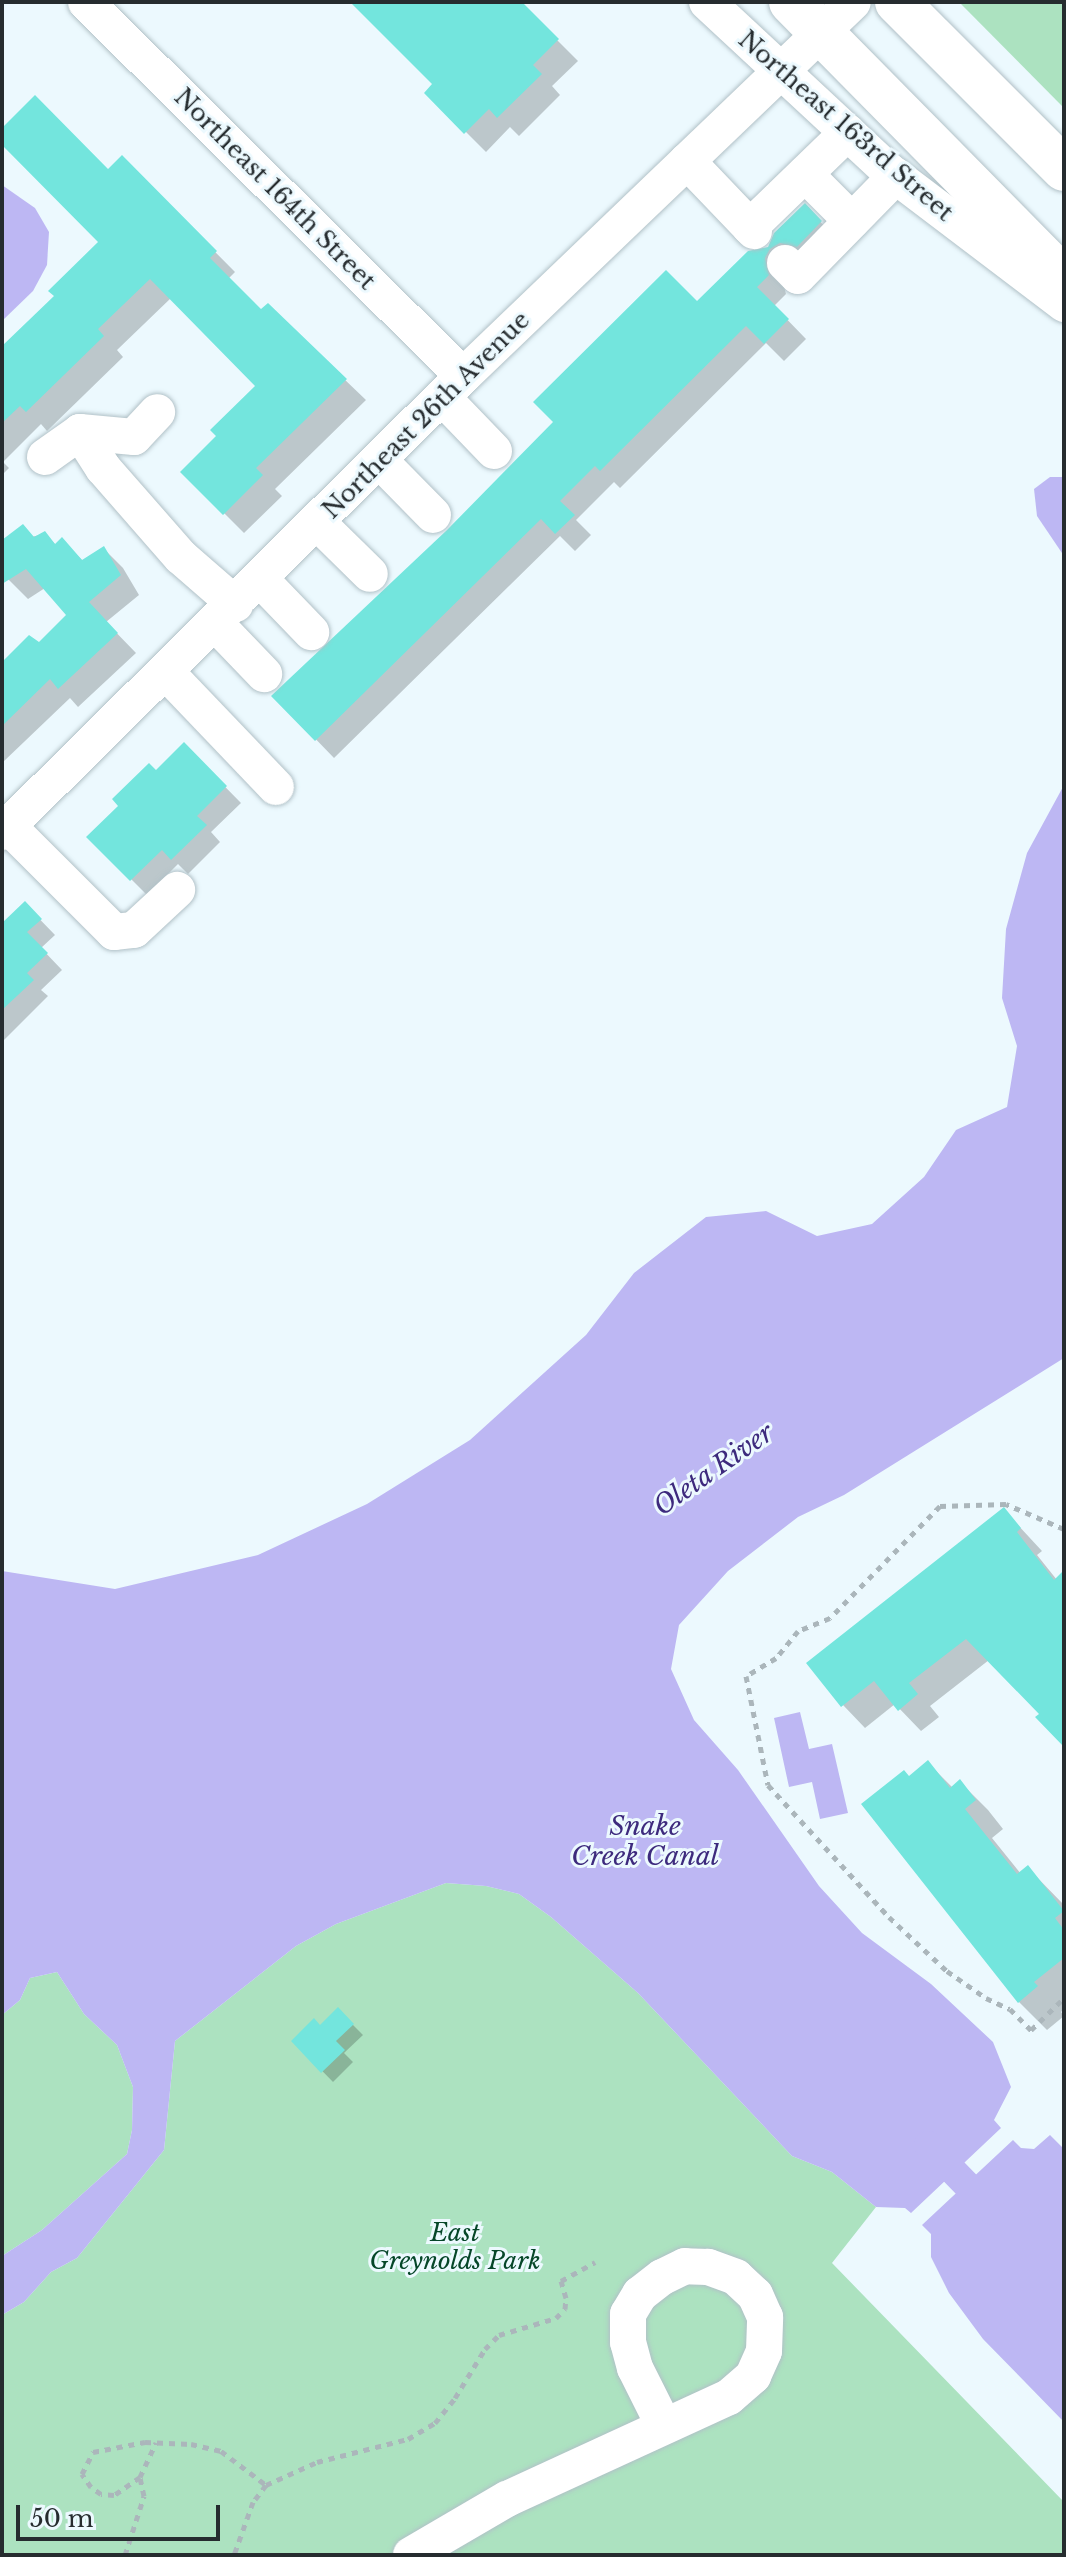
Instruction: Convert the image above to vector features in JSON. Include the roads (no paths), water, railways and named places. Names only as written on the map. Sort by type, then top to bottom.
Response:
[{"type":"main road","points":[[897,2],[1064,169]]},
{"type":"main road","name":"Northeast 163rd Street","points":[[806,17],[1064,279]]},
{"type":"street","name":"Northeast 164th Street","points":[[86,2],[453,387],[494,451]]},
{"type":"street","name":"Northeast 163rd Street","points":[[707,2],[896,176],[1064,304]]},
{"type":"street","name":"Northeast 26th Avenue","points":[[5,829],[453,387],[781,70],[806,17],[853,2]]},
{"type":"street","points":[[687,161],[752,229],[848,132]]},
{"type":"street","points":[[805,174],[852,221]]},
{"type":"street","points":[[785,263],[798,276],[896,176]]},
{"type":"street","points":[[45,457],[80,432],[134,437],[157,412]]},
{"type":"street","points":[[80,432],[103,468],[181,557],[236,602],[311,632]]},
{"type":"street","points":[[379,460],[433,515]]},
{"type":"street","points":[[317,522],[370,574]]},
{"type":"street","points":[[236,602],[264,674]]},
{"type":"street","points":[[166,672],[276,787]]},
{"type":"street","points":[[5,829],[114,932],[134,930],[177,890]]},
{"type":"street","points":[[411,2555],[507,2499],[729,2397],[753,2376],[764,2351],[765,2317],[755,2295],[736,2277],[708,2267],[685,2266],[651,2285],[628,2314],[628,2342],[635,2368],[664,2426]]},
{"type":"water","points":[[2,185],[35,208],[49,232],[47,265],[33,291],[2,321]]},
{"type":"water","points":[[1050,477],[1064,477],[1064,556],[1037,516],[1034,489]]},
{"type":"water","name":"Oleta River","points":[[1064,785],[1064,1358],[844,1495],[798,1517],[728,1571],[679,1625],[671,1669],[694,1720],[738,1770],[819,1886],[862,1933],[931,1984],[993,2042],[1011,2087],[994,2120],[1001,2128],[911,2213],[905,2208],[876,2207],[832,2172],[792,2156],[638,1993],[551,1917],[519,1894],[486,1886],[446,1883],[336,1924],[296,1946],[175,2041],[164,2150],[77,2258],[51,2272],[24,2302],[2,2315],[2,2256],[42,2230],[127,2154],[132,2130],[133,2087],[117,2045],[84,2014],[57,1972],[30,1978],[20,2000],[2,2015],[2,1571],[115,1589],[258,1555],[367,1504],[470,1440],[586,1335],[634,1273],[706,1217],[766,1211],[817,1236],[872,1224],[924,1177],[956,1130],[1007,1107],[1017,1046],[1002,998],[1006,929],[1027,853]]},
{"type":"water","points":[[800,1712],[809,1749],[832,1744],[848,1813],[820,1819],[812,1782],[789,1787],[774,1718]]},
{"type":"water","points":[[1050,2135],[1064,2149],[1064,2422],[983,2339],[949,2293],[931,2257],[931,2234],[922,2225],[1013,2140],[1021,2148],[1034,2149]]},
{"type":"waterway","name":"Snake Creek Canal","points":[[928,2145],[991,2210]]},
{"type":"park label","name":"East Greynolds Park","points":[[455,2247]]}]
